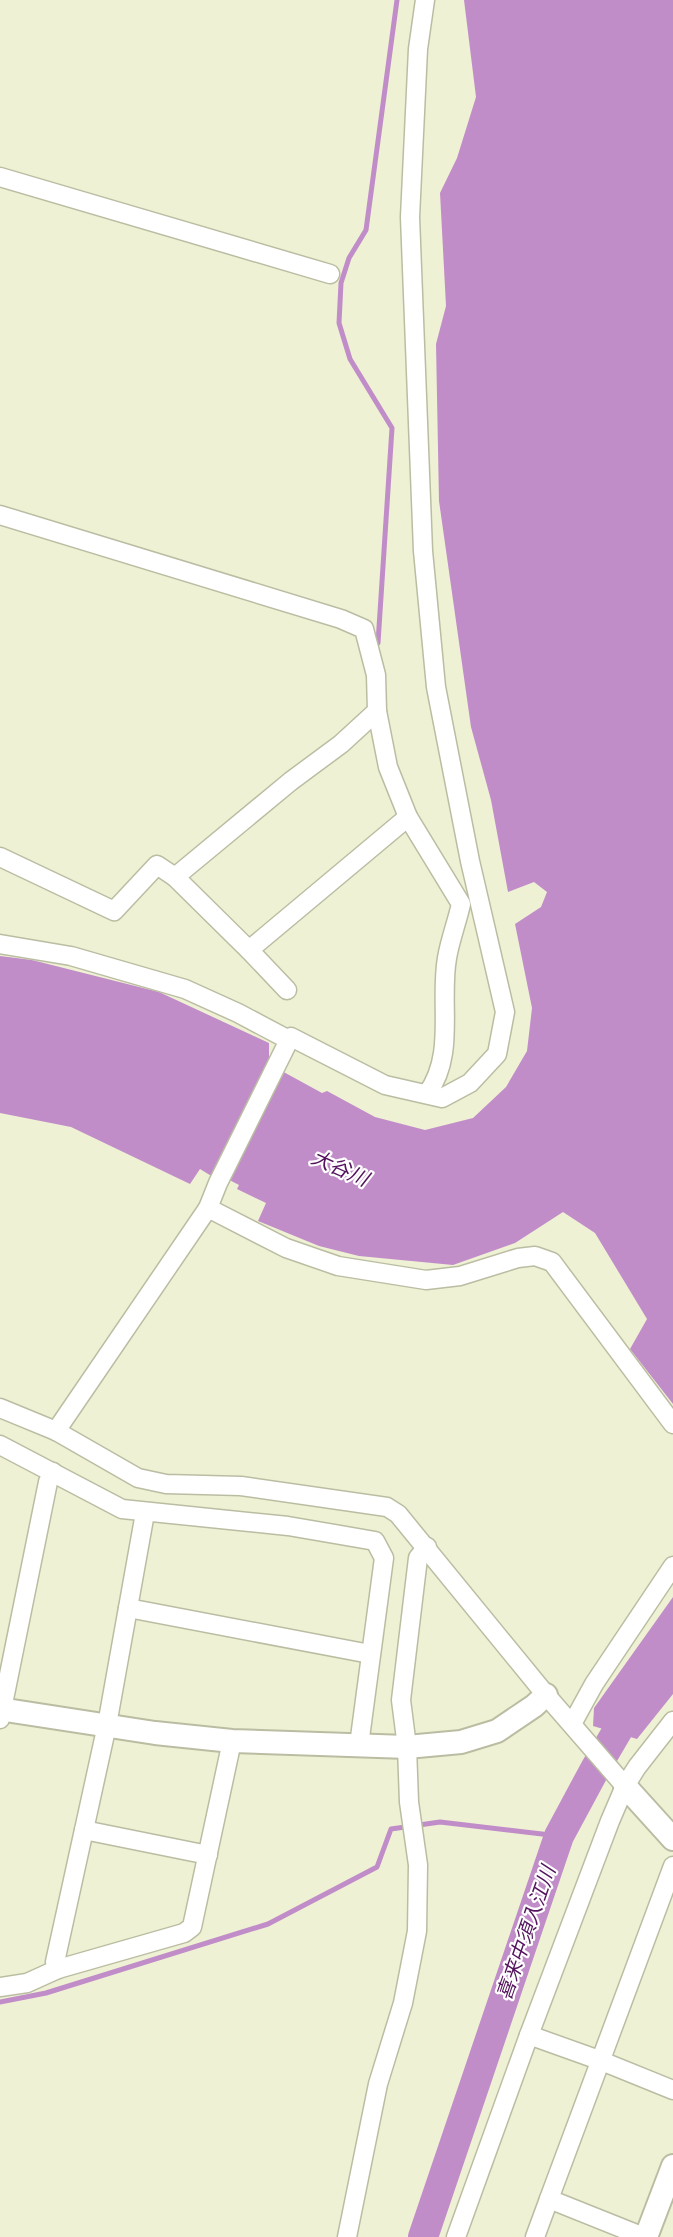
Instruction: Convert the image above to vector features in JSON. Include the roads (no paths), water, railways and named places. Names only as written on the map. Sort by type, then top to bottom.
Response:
[{"type":"street","points":[[56,1431],[208,1208],[218,1183],[291,1036],[385,1085],[442,1098],[470,1083],[497,1054],[505,1012],[470,861],[436,687],[423,551],[410,217],[418,49],[424,0]]},
{"type":"street","points":[[0,177],[330,274]]},
{"type":"street","points":[[0,515],[341,619],[364,629],[376,675],[377,711],[388,767],[408,818],[461,904],[447,958],[444,1059],[437,1080],[427,1094]]},
{"type":"street","points":[[175,877],[291,781],[341,744],[377,711]]},
{"type":"street","points":[[249,950],[408,818]]},
{"type":"street","points":[[0,857],[114,911],[157,865],[175,877],[286,990]]},
{"type":"street","points":[[0,944],[71,956],[185,989],[238,1013],[286,1046]]},
{"type":"street","points":[[208,1208],[286,1248],[338,1266],[426,1280],[460,1276],[518,1258],[535,1256],[552,1262],[673,1424]]},
{"type":"street","points":[[0,1408],[56,1431],[138,1478],[166,1485],[242,1486],[387,1507],[398,1514],[546,1695],[673,1839]]},
{"type":"street","points":[[0,1445],[122,1509],[288,1526],[375,1541],[384,1558],[359,1745]]},
{"type":"street","points":[[53,1472],[48,1482],[1,1712],[232,1742],[408,1747],[461,1742],[497,1731],[546,1695]]},
{"type":"street","points":[[58,1969],[55,1962],[107,1725],[145,1513]]},
{"type":"street","points":[[346,2237],[378,2084],[403,2003],[417,1931],[418,1864],[409,1802],[408,1747],[401,1700],[418,1558],[427,1547]]},
{"type":"street","points":[[575,1728],[594,1684],[673,1566]]},
{"type":"street","points":[[128,1608],[370,1654]]},
{"type":"street","points":[[456,2237],[621,1782],[637,1767],[673,1721]]},
{"type":"street","points":[[0,1987],[27,1983],[58,1969],[184,1933],[192,1927],[232,1742]]},
{"type":"street","points":[[84,1830],[208,1855]]},
{"type":"street","points":[[534,2237],[673,1866]]},
{"type":"street","points":[[529,2035],[673,2090]]},
{"type":"street","points":[[549,2199],[645,2237],[673,2166]]},
{"type":"water","name":"大谷川","points":[[464,0],[673,0],[673,1404],[630,1349],[647,1319],[595,1233],[563,1212],[515,1243],[453,1265],[359,1256],[319,1246],[258,1221],[266,1203],[237,1189],[239,1185],[216,1173],[213,1177],[200,1169],[190,1184],[71,1127],[0,1113],[0,956],[32,960],[159,992],[269,1043],[269,1064],[322,1093],[327,1091],[375,1117],[425,1130],[473,1118],[506,1087],[527,1051],[532,1008],[515,924],[541,907],[547,892],[534,882],[508,892],[491,800],[471,727],[439,501],[436,344],[446,306],[440,193],[457,158],[476,97]]},
{"type":"water","points":[[673,1597],[673,1694],[637,1739],[593,1726],[594,1708]]},
{"type":"waterway","points":[[378,643],[392,428],[350,359],[339,323],[341,283],[349,258],[366,230],[397,0]]},
{"type":"waterway","name":"喜来中須入江川","points":[[423,2237],[559,1836],[639,1694],[673,1650]]},
{"type":"waterway","points":[[0,2002],[46,1993],[268,1924],[377,1867],[391,1829],[440,1822],[559,1836]]}]
